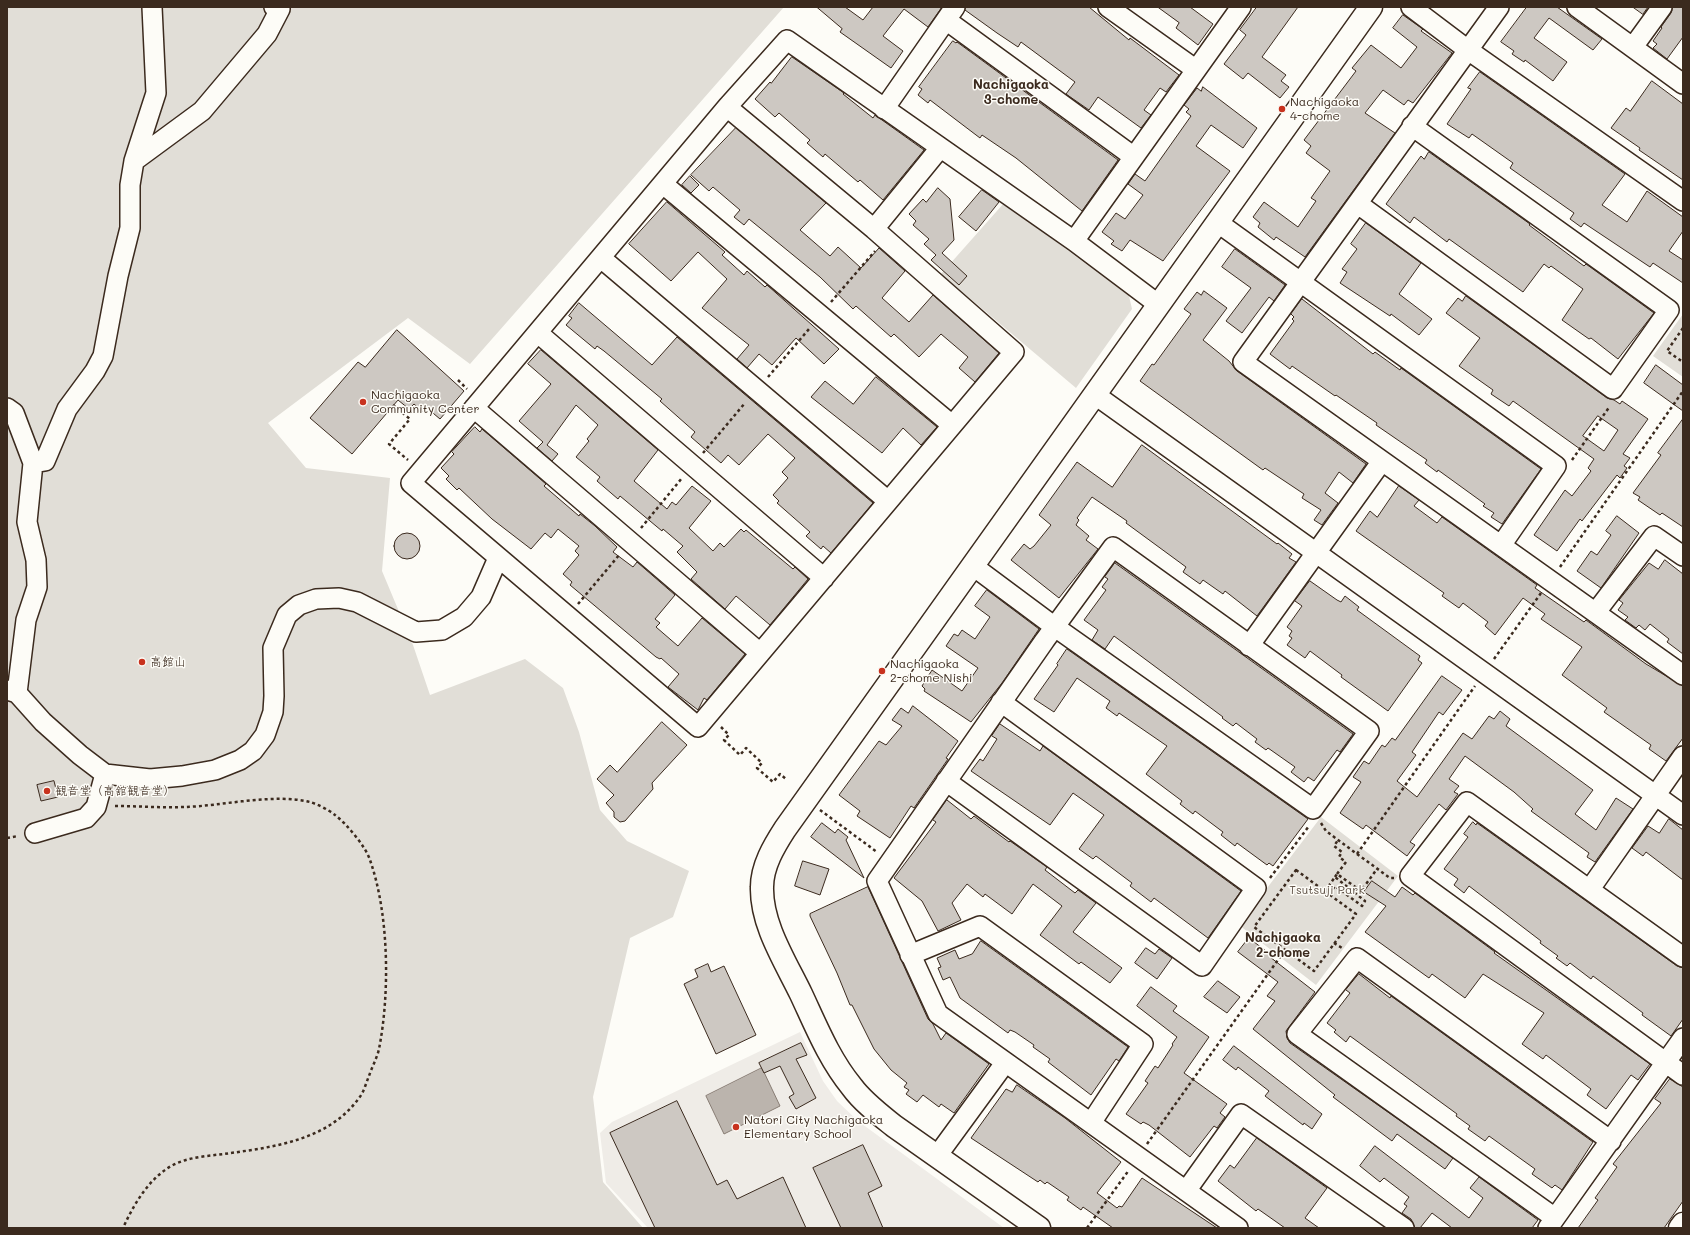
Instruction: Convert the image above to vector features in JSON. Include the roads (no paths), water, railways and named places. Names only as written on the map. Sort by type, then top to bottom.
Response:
[{"type":"street","points":[[34,463],[45,461],[67,408],[95,371],[103,356],[118,276],[130,228],[130,185],[134,161],[156,93],[152,7]]},
{"type":"street","points":[[134,161],[202,111],[267,34],[280,9],[274,7]]},
{"type":"street","points":[[1108,7],[1195,69]]},
{"type":"street","points":[[1074,241],[1195,69],[1241,7]]},
{"type":"street","points":[[1039,1228],[894,1126],[872,1108],[852,1088],[840,1071],[772,934],[763,902],[762,886],[772,848],[1371,7]]},
{"type":"street","points":[[1411,7],[1468,50],[1683,201]]},
{"type":"street","points":[[1499,7],[1243,362],[1502,544],[1683,675]]},
{"type":"street","points":[[1577,7],[1683,84]]},
{"type":"street","points":[[1633,47],[1662,7]]},
{"type":"street","points":[[884,109],[950,13],[1134,157]]},
{"type":"street","points":[[727,107],[880,234],[1014,352],[698,727],[411,483],[727,107],[787,40],[1074,241],[1159,305]]},
{"type":"street","points":[[1358,204],[1612,389],[1669,310],[1412,126]]},
{"type":"street","points":[[880,234],[940,148]]},
{"type":"street","points":[[663,184],[952,425]]},
{"type":"street","points":[[1217,222],[1556,466],[1502,544]]},
{"type":"street","points":[[601,258],[888,501]]},
{"type":"street","points":[[538,333],[824,578]]},
{"type":"street","points":[[1094,394],[1683,815]]},
{"type":"street","points":[[7,408],[14,413],[34,463],[27,522],[36,560],[37,587],[26,620],[12,691],[43,722],[80,755],[105,774],[150,779],[182,776],[215,770],[240,760],[253,751],[265,735],[273,712],[273,648],[287,615],[299,605],[316,599],[339,598],[357,602],[416,632],[442,630],[464,617],[482,597],[498,558]]},
{"type":"street","points":[[474,408],[760,653]]},
{"type":"street","points":[[1248,646],[1382,461]]},
{"type":"street","points":[[1596,612],[1654,536],[1683,556]]},
{"type":"street","points":[[973,566],[1055,626],[1313,809],[1370,732],[1248,646],[1113,547],[1055,626],[1001,702],[877,881],[938,1014],[1238,1228]]},
{"type":"street","points":[[946,781],[1202,966],[1256,888],[1001,702]]},
{"type":"street","points":[[1590,889],[1683,756]]},
{"type":"street","points":[[35,833],[86,818],[96,807],[105,774]]},
{"type":"street","points":[[1683,957],[1468,802],[1410,876],[1683,1075]]},
{"type":"street","points":[[910,955],[980,926],[1142,1044],[1091,1123]]},
{"type":"street","points":[[1611,1141],[1357,958],[1297,1034],[1552,1223],[1611,1141],[1683,1038]]},
{"type":"street","points":[[937,1156],[1005,1063]]},
{"type":"street","points":[[1186,1191],[1241,1114],[1404,1228]]},
{"type":"street","points":[[1680,1228],[1683,1224]]},
{"type":"place","name":"Nachigaoka 4-chome","points":[[1282,109]]},
{"type":"place","name":"Nachigaoka Community Center","points":[[363,402]]},
{"type":"place","name":"高館山","points":[[142,662]]},
{"type":"place","name":"Nachigaoka 2-chome Nishi","points":[[882,671]]},
{"type":"place","name":"観音堂（高舘観音堂）","points":[[47,791]]},
{"type":"place","name":"Natori City Nachigaoka Elementary School","points":[[736,1127]]},
{"type":"district","name":"Nachigaoka 3-chome","points":[[1011,92]]},
{"type":"district","name":"Nachigaoka 2-chome","points":[[1283,946]]},
{"type":"park label","name":"Tsutsuji Park","points":[[1327,890]]}]
